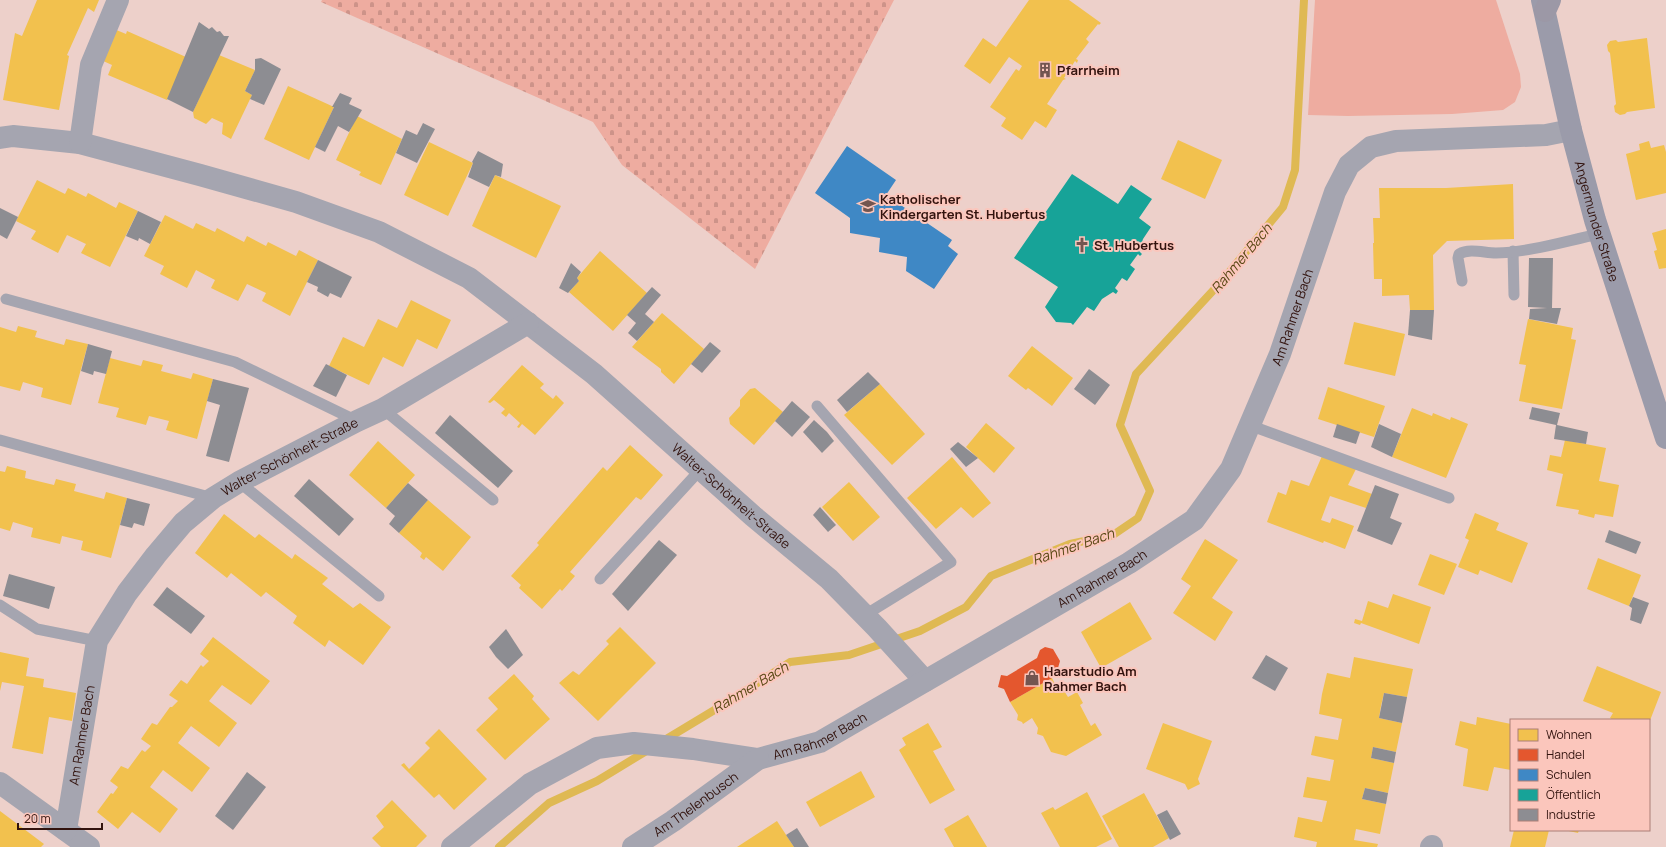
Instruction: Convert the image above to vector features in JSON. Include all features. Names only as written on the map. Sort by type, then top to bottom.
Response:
[{"type":"main road","name":"Angermunder Straße","points":[[1545,4],[1572,130],[1599,234],[1666,438]]},
{"type":"street","points":[[80,143],[91,65],[118,0]]},
{"type":"street","name":"Am Rahmer Bach","points":[[452,847],[530,784],[597,748],[634,743],[693,749],[758,759],[820,742],[1129,563],[1194,520],[1230,468],[1280,354],[1336,192],[1349,165],[1371,147],[1396,141],[1546,135],[1572,130]]},
{"type":"street","name":"Walter-Schönheit-Straße","points":[[0,138],[13,136],[80,143],[296,202],[379,232],[469,278],[594,374],[753,516],[829,579],[871,621],[925,681]]},
{"type":"street","name":"Walter-Schönheit-Straße","points":[[97,641],[127,593],[156,555],[183,523],[213,498],[239,482],[383,409],[528,323]]},
{"type":"street","name":"Am Rahmer Bach","points":[[66,830],[97,641]]},
{"type":"street","name":"Am Thelenbusch","points":[[633,847],[673,821],[758,759]]},
{"type":"street","points":[[0,783],[89,847]]},
{"type":"lane","points":[[1462,281],[1458,258],[1459,254],[1464,251],[1496,253],[1513,251],[1599,234]]},
{"type":"lane","points":[[1513,251],[1514,295]]},
{"type":"lane","points":[[6,299],[236,362],[357,421]]},
{"type":"lane","points":[[817,406],[951,562],[871,621]]},
{"type":"lane","points":[[383,409],[493,500]]},
{"type":"lane","points":[[1249,425],[1449,498]]},
{"type":"lane","points":[[0,440],[213,498]]},
{"type":"lane","points":[[600,579],[701,469]]},
{"type":"lane","points":[[239,482],[379,596]]},
{"type":"lane","points":[[0,605],[37,629],[97,641]]},
{"type":"green space","points":[[322,0],[894,0],[755,269],[622,165],[593,122],[321,2]]},
{"type":"green space","points":[[1315,0],[1496,0],[1520,74],[1521,87],[1515,102],[1503,110],[1452,114],[1348,116],[1308,115]]},
{"type":"building: Wohnen","points":[[37,0],[99,0],[94,12],[88,8],[67,55],[69,56],[59,110],[3,100],[15,33],[22,36]]},
{"type":"building: Wohnen","name":"Pfarrheim","points":[[1029,0],[1069,0],[1101,23],[1099,25],[1098,24],[1086,39],[1089,42],[1076,59],[1078,60],[1077,63],[1075,61],[1064,78],[1066,79],[1063,80],[1047,104],[1057,110],[1046,128],[1035,121],[1022,140],[1001,126],[1006,118],[990,107],[1016,69],[1019,71],[1022,66],[1009,57],[990,84],[964,66],[983,38],[996,47]]},
{"type":"building: Wohnen","points":[[114,29],[126,34],[127,31],[186,57],[167,100],[108,75],[112,65],[101,60]]},
{"type":"building: Wohnen","points":[[1647,38],[1655,108],[1627,112],[1620,115],[1615,112],[1614,106],[1616,104],[1610,53],[1607,45],[1610,41],[1616,40],[1618,42]]},
{"type":"building: Wohnen","points":[[219,55],[255,70],[245,91],[252,95],[231,139],[222,134],[223,123],[212,118],[206,124],[194,118],[193,112]]},
{"type":"building: Wohnen","points":[[288,86],[334,107],[309,160],[264,139]]},
{"type":"building: Wohnen","points":[[357,116],[402,139],[381,185],[359,175],[361,172],[336,160]]},
{"type":"building: Wohnen","points":[[1178,140],[1222,160],[1205,199],[1161,179]]},
{"type":"building: Wohnen","points":[[1649,141],[1651,148],[1664,145],[1666,152],[1666,193],[1636,200],[1626,154],[1640,150],[1639,144]]},
{"type":"building: Wohnen","points":[[429,142],[473,163],[448,216],[404,195]]},
{"type":"building: Wohnen","points":[[495,175],[561,206],[536,258],[472,226]]},
{"type":"building: Wohnen","points":[[37,180],[65,194],[68,188],[86,197],[88,193],[116,208],[119,202],[138,211],[110,267],[81,253],[86,244],[67,235],[58,253],[31,239],[36,231],[16,221]]},
{"type":"building: Wohnen","points":[[1513,184],[1514,239],[1447,241],[1433,255],[1434,310],[1410,310],[1409,295],[1382,296],[1382,279],[1374,279],[1373,243],[1373,218],[1380,218],[1379,188],[1446,188]]},
{"type":"building: Wohnen","points":[[165,215],[193,229],[196,223],[215,232],[217,228],[244,242],[247,236],[266,246],[268,242],[296,256],[299,250],[318,260],[290,316],[262,301],[266,293],[247,284],[238,301],[211,288],[215,280],[196,270],[187,288],[160,274],[164,266],[144,256]]},
{"type":"building: Wohnen","points":[[1666,229],[1666,268],[1659,269],[1654,251],[1657,250],[1652,233]]},
{"type":"building: Wohnen","points":[[600,251],[647,293],[613,331],[569,292],[579,281],[577,278]]},
{"type":"building: Wohnen","points":[[411,300],[451,320],[437,349],[417,339],[403,367],[383,357],[369,385],[329,366],[343,337],[364,347],[378,319],[397,328]]},
{"type":"building: Wohnen","points":[[662,313],[704,349],[674,384],[661,372],[661,369],[632,347]]},
{"type":"building: Wohnen","points":[[1528,319],[1573,328],[1571,339],[1576,340],[1562,409],[1519,401],[1526,365],[1519,364]]},
{"type":"building: Wohnen","points":[[1354,322],[1405,334],[1395,376],[1344,364]]},
{"type":"building: Wohnen","points":[[18,326],[37,331],[35,337],[64,345],[66,339],[88,344],[71,405],[41,397],[43,388],[23,382],[20,391],[0,386],[0,327],[16,332]]},
{"type":"building: Wohnen","points":[[1032,346],[1073,378],[1052,406],[1028,388],[1026,390],[1008,376]]},
{"type":"building: Wohnen","points":[[110,358],[141,366],[143,360],[163,365],[161,371],[191,379],[193,373],[213,379],[197,439],[166,430],[169,421],[149,416],[146,425],[116,417],[119,408],[98,403]]},
{"type":"building: Wohnen","points":[[522,365],[544,384],[540,388],[553,399],[556,395],[564,403],[535,435],[522,424],[519,428],[517,427],[520,423],[509,413],[506,417],[501,413],[505,409],[494,400],[490,403],[488,402]]},
{"type":"building: Wohnen","points":[[880,384],[925,434],[892,465],[844,415]]},
{"type":"building: Wohnen","points":[[1328,387],[1385,406],[1374,437],[1318,419]]},
{"type":"building: Wohnen","points":[[755,388],[783,412],[754,445],[730,424],[729,418],[740,406],[740,400],[750,389]]},
{"type":"building: Wohnen","points":[[1412,408],[1432,416],[1433,413],[1450,420],[1451,417],[1468,424],[1446,478],[1392,457]]},
{"type":"building: Wohnen","points":[[986,423],[1015,448],[994,473],[966,447]]},
{"type":"building: Wohnen","points":[[1565,440],[1606,448],[1599,481],[1619,485],[1613,517],[1595,514],[1594,518],[1578,514],[1579,510],[1556,506],[1563,474],[1547,470],[1550,455],[1561,457]]},
{"type":"building: Wohnen","points":[[378,441],[415,475],[386,508],[349,475]]},
{"type":"building: Wohnen","points":[[630,445],[663,475],[641,500],[636,497],[570,572],[575,576],[562,591],[560,589],[542,609],[519,588],[521,585],[511,576],[539,545],[537,543],[603,467],[607,471]]},
{"type":"building: Wohnen","points":[[1322,456],[1356,469],[1348,485],[1372,494],[1366,508],[1330,496],[1321,520],[1330,523],[1332,518],[1354,526],[1345,549],[1324,541],[1323,543],[1267,522],[1278,492],[1286,495],[1291,480],[1309,486]]},
{"type":"building: Wohnen","points":[[952,457],[991,503],[973,518],[961,507],[936,529],[907,498]]},
{"type":"building: Wohnen","points":[[7,466],[26,471],[25,478],[54,485],[56,479],[76,484],[74,491],[104,499],[106,492],[127,498],[111,558],[81,550],[83,541],[62,536],[60,544],[31,537],[33,528],[13,522],[10,531],[0,528],[0,471],[5,472]]},
{"type":"building: Wohnen","points":[[849,482],[880,517],[853,541],[822,507]]},
{"type":"building: Wohnen","points":[[428,500],[471,537],[443,571],[426,557],[424,560],[420,557],[422,553],[399,533]]},
{"type":"building: Wohnen","points":[[1475,513],[1499,523],[1496,530],[1528,543],[1512,583],[1480,570],[1478,575],[1458,567],[1469,540],[1465,538]]},
{"type":"building: Wohnen","points":[[224,514],[255,538],[259,534],[292,559],[295,554],[328,578],[322,584],[353,608],[360,603],[391,627],[363,665],[329,640],[325,647],[293,623],[297,616],[266,592],[261,597],[231,573],[227,578],[195,553]]},
{"type":"building: Wohnen","points":[[1205,539],[1238,560],[1212,598],[1233,612],[1215,641],[1173,613],[1191,586],[1181,579]]},
{"type":"building: Wohnen","points":[[1430,554],[1457,564],[1444,595],[1418,585]]},
{"type":"building: Wohnen","points":[[1598,558],[1641,575],[1629,606],[1587,589]]},
{"type":"building: Wohnen","points":[[1393,594],[1431,607],[1419,644],[1361,623],[1360,625],[1354,623],[1355,619],[1362,621],[1368,601],[1388,608]]},
{"type":"building: Wohnen","points":[[1130,602],[1152,639],[1101,668],[1081,632]]},
{"type":"building: Wohnen","points":[[620,627],[656,663],[598,721],[559,683],[573,671],[579,675],[609,644],[606,641]]},
{"type":"building: Wohnen","points":[[213,637],[270,681],[251,705],[222,685],[209,701],[237,723],[219,747],[191,726],[178,743],[210,768],[192,792],[163,770],[150,787],[178,809],[160,833],[132,812],[118,829],[97,812],[111,793],[113,794],[118,787],[110,781],[121,766],[128,769],[142,750],[145,752],[151,746],[141,739],[152,723],[157,725],[170,707],[178,701],[169,695],[181,680],[187,684],[201,665],[203,667],[209,661],[200,654]]},
{"type":"building: Wohnen","points":[[0,652],[29,658],[26,676],[44,679],[43,687],[76,693],[72,721],[49,717],[43,754],[12,748],[24,686],[2,682],[0,691]]},
{"type":"building: Wohnen","points":[[1354,657],[1413,669],[1407,697],[1384,693],[1381,706],[1379,718],[1402,723],[1396,752],[1373,747],[1371,758],[1394,763],[1388,793],[1365,788],[1362,799],[1386,804],[1380,834],[1356,829],[1354,840],[1378,844],[1377,847],[1316,847],[1317,842],[1294,837],[1298,817],[1322,822],[1327,801],[1303,797],[1307,777],[1330,781],[1334,760],[1311,755],[1315,736],[1338,740],[1342,719],[1319,714],[1322,694],[1327,673],[1350,678]]},
{"type":"building: Wohnen","points":[[1597,666],[1661,692],[1650,720],[1650,719],[1612,719],[1610,718],[1613,713],[1583,701]]},
{"type":"building: Wohnen","points":[[514,674],[534,696],[532,699],[550,719],[505,760],[476,730],[498,709],[488,698]]},
{"type":"building: Wohnen","points":[[1052,678],[1057,688],[1061,686],[1068,697],[1077,692],[1083,703],[1080,705],[1091,726],[1095,723],[1102,735],[1066,756],[1051,752],[1043,736],[1037,734],[1038,728],[1032,718],[1023,724],[1017,720],[1018,715],[1010,702]]},
{"type":"building: Wohnen","points":[[1477,717],[1510,724],[1510,770],[1494,767],[1488,791],[1463,786],[1468,749],[1455,745],[1460,721],[1476,725]]},
{"type":"building: Wohnen","points":[[928,723],[942,747],[933,751],[955,790],[930,804],[899,750],[906,745],[902,738]]},
{"type":"building: Wohnen","points":[[1163,723],[1212,741],[1198,779],[1200,784],[1188,790],[1185,784],[1146,769]]},
{"type":"building: Wohnen","points":[[439,729],[487,779],[454,810],[439,794],[434,798],[401,765],[404,763],[409,769],[430,748],[425,743]]},
{"type":"building: Wohnen","points":[[861,771],[875,797],[820,827],[806,802]]},
{"type":"building: Wohnen","points":[[1087,792],[1112,839],[1096,847],[1060,847],[1041,813],[1053,807],[1055,810]]},
{"type":"building: Wohnen","points":[[1144,793],[1169,838],[1153,847],[1119,847],[1102,816]]},
{"type":"building: Wohnen","points":[[392,800],[427,836],[416,847],[381,847],[372,838],[384,827],[376,816]]},
{"type":"building: Wohnen","points":[[0,811],[44,844],[41,847],[0,847]]},
{"type":"building: Wohnen","points":[[968,815],[987,847],[954,847],[944,829]]},
{"type":"building: Wohnen","points":[[777,821],[794,847],[737,847]]},
{"type":"building: Wohnen","points":[[1514,831],[1549,831],[1545,847],[1510,847]]},
{"type":"building: Handel","points":[[1045,647],[1053,649],[1060,661],[1058,668],[1049,673],[1052,678],[1010,702],[1004,689],[998,687],[1001,675],[1007,676],[1037,658],[1040,650]]},
{"type":"building: Schulen","name":"Katholischer Kindergarten St. Hubertus","points":[[847,146],[896,180],[886,195],[952,240],[948,246],[958,254],[934,289],[906,271],[907,257],[879,252],[880,238],[850,233],[850,218],[815,193]]},
{"type":"building: Öffentlich","name":"St. Hubertus","points":[[1072,174],[1118,204],[1131,185],[1152,199],[1139,218],[1151,227],[1143,239],[1139,251],[1142,254],[1140,256],[1138,254],[1130,265],[1135,269],[1127,281],[1122,278],[1115,288],[1118,291],[1116,294],[1113,292],[1102,299],[1094,311],[1087,307],[1073,325],[1071,323],[1056,322],[1045,307],[1058,287],[1014,258]]},
{"type":"building: Industrie","points":[[199,22],[209,29],[212,27],[217,32],[220,31],[224,36],[229,36],[193,112],[167,99]]},
{"type":"building: Industrie","points":[[261,58],[281,69],[264,105],[250,99],[252,95],[245,91],[255,70],[255,59]]},
{"type":"building: Industrie","points":[[340,93],[352,98],[349,104],[362,110],[349,132],[338,126],[325,152],[315,147],[334,107],[332,107]]},
{"type":"building: Industrie","points":[[423,123],[435,129],[417,163],[396,153],[406,130],[417,135]]},
{"type":"building: Industrie","points":[[478,151],[503,164],[501,177],[495,175],[489,187],[468,177],[473,163],[472,162]]},
{"type":"building: Industrie","points":[[0,208],[18,217],[7,239],[0,235]]},
{"type":"building: Industrie","points":[[138,211],[161,222],[150,244],[139,238],[138,241],[126,236]]},
{"type":"building: Industrie","points":[[1529,258],[1553,258],[1552,308],[1561,308],[1557,324],[1529,319],[1530,309],[1547,308],[1528,307]]},
{"type":"building: Industrie","points":[[318,260],[352,277],[341,298],[330,293],[328,297],[317,291],[318,287],[307,282]]},
{"type":"building: Industrie","points":[[571,263],[581,272],[577,278],[579,281],[568,293],[559,288]]},
{"type":"building: Industrie","points":[[652,287],[661,295],[645,314],[654,322],[637,341],[628,333],[636,323],[627,315]]},
{"type":"building: Industrie","points":[[1410,310],[1434,310],[1432,340],[1408,335]]},
{"type":"building: Industrie","points":[[710,342],[721,351],[702,373],[691,364]]},
{"type":"building: Industrie","points":[[88,344],[112,351],[106,374],[94,371],[93,375],[81,371]]},
{"type":"building: Industrie","points":[[326,364],[347,375],[336,397],[313,386]]},
{"type":"building: Industrie","points":[[1089,369],[1110,385],[1095,405],[1074,389]]},
{"type":"building: Industrie","points":[[868,372],[880,384],[847,412],[837,400]]},
{"type":"building: Industrie","points":[[213,379],[249,388],[229,462],[206,456],[220,405],[207,401]]},
{"type":"building: Industrie","points":[[792,401],[810,417],[792,437],[775,421]]},
{"type":"building: Industrie","points":[[1532,407],[1560,413],[1557,425],[1588,432],[1586,444],[1554,439],[1556,425],[1529,419]]},
{"type":"building: Industrie","points":[[450,415],[513,471],[498,488],[435,433]]},
{"type":"building: Industrie","points":[[814,420],[834,441],[822,453],[803,432]]},
{"type":"building: Industrie","points":[[1337,424],[1360,432],[1356,444],[1333,437]]},
{"type":"building: Industrie","points":[[1379,424],[1401,434],[1392,457],[1371,447]]},
{"type":"building: Industrie","points":[[958,442],[978,458],[966,467],[950,449]]},
{"type":"building: Industrie","points":[[309,479],[354,519],[339,536],[294,496]]},
{"type":"building: Industrie","points":[[408,483],[428,500],[399,533],[389,524],[395,516],[386,508]]},
{"type":"building: Industrie","points":[[1375,485],[1399,494],[1390,518],[1402,523],[1392,545],[1357,531]]},
{"type":"building: Industrie","points":[[127,498],[150,504],[144,526],[134,523],[132,528],[120,525]]},
{"type":"building: Industrie","points":[[820,507],[836,525],[828,532],[813,515]]},
{"type":"building: Industrie","points":[[1609,530],[1641,542],[1636,554],[1605,542]]},
{"type":"building: Industrie","points":[[659,540],[677,555],[628,611],[612,594]]},
{"type":"building: Industrie","points":[[9,574],[55,587],[49,609],[3,596]]},
{"type":"building: Industrie","points":[[167,587],[205,616],[191,634],[153,605]]},
{"type":"building: Industrie","points":[[1633,597],[1649,603],[1641,624],[1630,620],[1632,608],[1629,606]]},
{"type":"building: Industrie","points":[[506,629],[523,655],[508,669],[496,657],[489,647]]},
{"type":"building: Industrie","points":[[1266,655],[1288,668],[1275,691],[1252,678]]},
{"type":"building: Industrie","points":[[1384,693],[1407,697],[1402,723],[1379,718]]},
{"type":"building: Industrie","points":[[1373,747],[1396,752],[1394,763],[1371,758]]},
{"type":"building: Industrie","points":[[247,772],[266,787],[233,830],[215,816]]},
{"type":"building: Industrie","points":[[1365,788],[1388,793],[1386,804],[1362,799]]},
{"type":"building: Industrie","points":[[1167,810],[1181,834],[1170,840],[1157,815]]},
{"type":"building: Industrie","points":[[797,828],[809,847],[794,847],[786,835]]},
{"type":"waterway","name":"Rahmer Bach","points":[[663,741],[790,662],[849,655],[920,631],[966,607],[991,576],[1070,544],[1113,535],[1138,518],[1150,491],[1120,425],[1136,374],[1221,282],[1283,207],[1295,170],[1304,0]]},
{"type":"waterway","name":"Rahmer Bach","points":[[499,847],[549,803],[597,781],[648,750]]},
{"type":"place","name":"Pfarrheim","points":[[1045,70]]},
{"type":"place","name":"Katholischer Kindergarten St. Hubertus","points":[[868,206]]},
{"type":"place","name":"St. Hubertus","points":[[1082,245]]},
{"type":"place","name":"Haarstudio Am Rahmer Bach","points":[[1032,678]]}]
